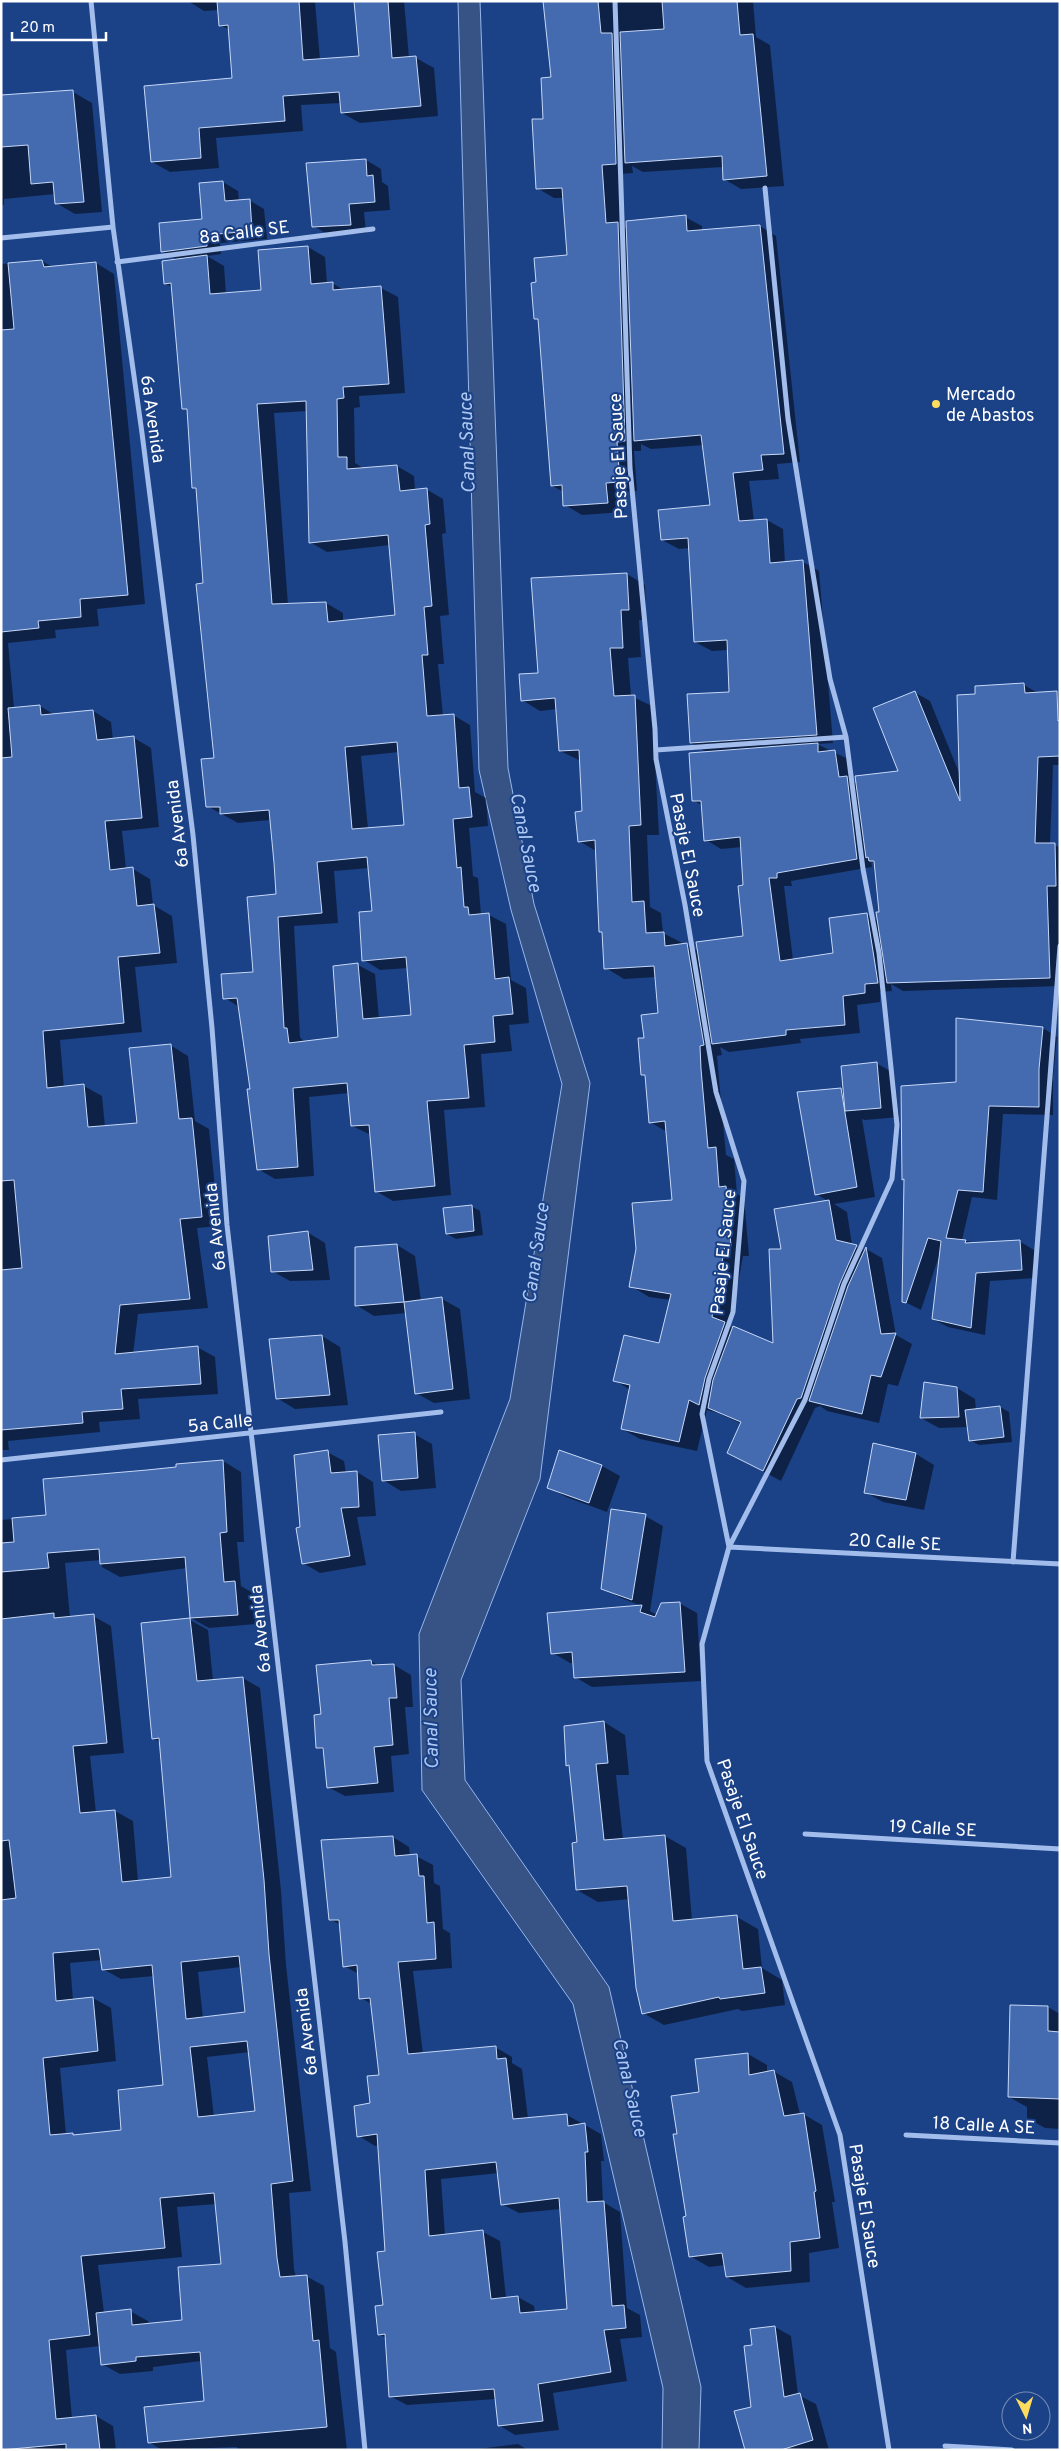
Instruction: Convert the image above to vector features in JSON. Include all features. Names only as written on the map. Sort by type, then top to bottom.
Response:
[{"type":"street","name":"6a Avenida","points":[[91,1],[113,227],[142,434],[193,835],[212,1028],[227,1225],[253,1433],[273,1629],[345,2242],[365,2450]]},
{"type":"street","name":"Pasaje El Sauce","points":[[615,1],[630,468],[656,750],[716,1092],[744,1181],[733,1312],[709,1379],[702,1414],[729,1547],[702,1644],[707,1760],[840,2135],[889,2450]]},
{"type":"street","points":[[729,1547],[804,1400],[844,1284],[892,1179],[897,1124],[879,953],[863,869],[846,737],[830,679],[788,419],[765,188]]},
{"type":"street","points":[[1,238],[113,227]]},
{"type":"street","name":"8a Calle SE","points":[[118,262],[373,229]]},
{"type":"street","points":[[656,750],[846,737]]},
{"type":"street","points":[[1014,1562],[1060,946]]},
{"type":"street","name":"5a Calle","points":[[1,1460],[441,1412]]},
{"type":"street","name":"20 Calle SE","points":[[729,1547],[1060,1564]]},
{"type":"street","name":"19 Calle SE","points":[[805,1834],[1060,1849]]},
{"type":"street","name":"18 Calle A SE","points":[[906,2135],[1060,2143]]},
{"type":"street","points":[[945,2446],[1012,2450]]},
{"type":"water","name":"Canal Sauce","points":[[458,1],[480,1],[508,768],[534,904],[590,1083],[540,1479],[461,1680],[465,1780],[609,1987],[701,2387],[699,2450],[662,2450],[663,2388],[573,2004],[422,1790],[419,1634],[510,1399],[562,1084],[511,910],[479,770]]},
{"type":"building","points":[[217,1],[299,1],[303,60],[359,56],[354,1],[388,1],[392,58],[416,56],[421,106],[341,113],[339,92],[283,96],[285,121],[199,128],[201,158],[151,162],[144,86],[232,78],[228,25],[219,26]]},
{"type":"building","points":[[543,1],[598,1],[601,33],[612,33],[616,164],[602,165],[606,223],[618,222],[625,441],[617,442],[620,482],[606,483],[608,503],[563,506],[562,485],[551,486],[538,319],[534,319],[531,283],[536,282],[534,258],[567,255],[562,188],[536,189],[532,119],[543,119],[541,78],[551,77]]},
{"type":"building","points":[[662,1],[737,1],[740,35],[753,34],[767,176],[723,180],[722,156],[625,163],[620,32],[664,29]]},
{"type":"building","points":[[73,90],[84,202],[55,204],[53,182],[31,184],[28,145],[1,147],[1,95]]},
{"type":"building","points":[[366,159],[367,176],[373,175],[375,202],[349,204],[351,225],[312,227],[306,163]]},
{"type":"building","points":[[223,181],[225,201],[250,199],[252,231],[206,235],[207,246],[161,252],[159,223],[202,219],[199,183]]},
{"type":"building","points":[[686,215],[687,231],[760,225],[784,454],[761,455],[763,470],[733,473],[739,521],[767,519],[770,563],[803,560],[817,735],[690,743],[687,694],[729,692],[727,640],[694,642],[688,538],[661,540],[658,510],[710,505],[701,435],[634,441],[626,221]]},
{"type":"building","points":[[308,246],[311,284],[333,282],[333,290],[381,286],[389,384],[343,387],[344,398],[337,399],[338,457],[347,457],[347,469],[397,465],[400,491],[427,488],[430,524],[425,525],[432,606],[424,607],[428,655],[422,655],[427,716],[454,714],[459,788],[469,787],[472,817],[453,819],[457,868],[461,867],[464,907],[468,907],[469,915],[489,913],[495,979],[509,977],[513,1014],[493,1016],[495,1042],[464,1045],[469,1098],[427,1101],[435,1186],[375,1192],[369,1125],[351,1126],[347,1083],[293,1088],[298,1167],[257,1170],[247,1089],[250,1089],[237,998],[223,999],[221,974],[253,972],[247,897],[276,894],[274,863],[269,810],[220,814],[220,807],[206,807],[201,759],[214,758],[196,584],[203,583],[196,488],[192,488],[187,409],[182,409],[171,283],[164,284],[162,261],[207,255],[210,294],[261,290],[258,250]],"holes":[[[306,401],[309,543],[388,535],[395,615],[328,622],[326,602],[272,604],[257,404]],[[397,742],[404,825],[352,829],[345,747]],[[367,857],[372,911],[359,912],[362,961],[406,957],[411,1015],[363,1019],[358,963],[333,966],[338,1037],[289,1043],[287,1028],[284,1028],[278,917],[322,913],[317,862]]]},
{"type":"building","points":[[42,260],[44,267],[96,262],[128,595],[80,599],[81,617],[38,621],[39,628],[1,632],[1,330],[14,329],[8,263]]},
{"type":"building","points":[[627,573],[629,610],[621,610],[623,648],[610,648],[614,696],[635,695],[641,825],[629,826],[632,902],[644,901],[646,933],[664,932],[665,946],[687,943],[704,1045],[700,1046],[708,1148],[716,1147],[719,1187],[726,1186],[731,1246],[725,1246],[712,1317],[725,1322],[705,1378],[699,1405],[689,1400],[679,1442],[621,1429],[630,1385],[613,1381],[624,1335],[659,1343],[671,1294],[629,1287],[636,1249],[632,1203],[672,1200],[665,1121],[649,1123],[645,1075],[641,1075],[638,1038],[644,1038],[641,1015],[658,1013],[654,966],[604,969],[602,932],[599,932],[595,840],[578,842],[575,812],[582,811],[579,750],[559,751],[555,698],[521,701],[519,674],[538,673],[531,578]]},
{"type":"building","points":[[1024,683],[1025,693],[1057,691],[1058,721],[1060,720],[1060,756],[1038,757],[1035,843],[1055,843],[1056,886],[1047,886],[1050,978],[887,983],[876,912],[879,912],[874,861],[869,861],[868,857],[866,858],[855,776],[898,771],[873,708],[915,691],[960,801],[957,695],[975,694],[975,686]]},
{"type":"building","points":[[40,705],[41,715],[93,710],[97,740],[134,736],[142,818],[105,821],[110,870],[133,867],[137,906],[154,904],[160,953],[118,957],[124,1023],[43,1031],[47,1088],[84,1084],[88,1127],[137,1123],[129,1048],[171,1044],[179,1119],[192,1118],[202,1217],[180,1219],[190,1299],[120,1305],[115,1354],[198,1346],[201,1384],[121,1389],[123,1409],[82,1412],[83,1423],[1,1430],[1,1270],[22,1268],[14,1180],[1,1181],[1,758],[12,757],[8,708]]},
{"type":"building","points":[[818,743],[818,752],[835,750],[839,777],[847,776],[857,859],[777,873],[777,878],[769,878],[780,961],[833,953],[829,918],[867,913],[878,983],[865,984],[865,993],[843,996],[845,1025],[786,1030],[786,1035],[712,1044],[696,942],[743,936],[738,886],[743,885],[740,837],[704,841],[701,801],[692,801],[689,753]]},
{"type":"building","points":[[956,1018],[1043,1027],[1039,1069],[1039,1107],[989,1106],[983,1192],[958,1190],[946,1238],[966,1240],[965,1243],[1020,1240],[1022,1270],[976,1273],[971,1328],[932,1319],[941,1241],[928,1238],[906,1303],[902,1302],[904,1179],[902,1180],[901,1086],[956,1082]]},
{"type":"building","points":[[877,1062],[881,1108],[845,1111],[841,1066]]},
{"type":"building","points":[[841,1088],[857,1187],[815,1195],[797,1092]]},
{"type":"building","points":[[829,1200],[836,1240],[857,1245],[840,1283],[801,1398],[797,1399],[763,1471],[727,1453],[741,1422],[708,1408],[713,1380],[733,1326],[773,1343],[769,1249],[781,1249],[774,1209]]},
{"type":"building","points":[[472,1205],[474,1231],[446,1234],[443,1208]]},
{"type":"building","points":[[308,1231],[313,1270],[271,1272],[268,1236]]},
{"type":"building","points":[[397,1244],[404,1302],[355,1306],[355,1247]]},
{"type":"building","points":[[866,1247],[881,1334],[896,1333],[881,1377],[871,1375],[862,1414],[809,1401],[848,1286]]},
{"type":"building","points":[[442,1297],[453,1389],[415,1394],[404,1302]]},
{"type":"building","points":[[322,1335],[330,1395],[276,1399],[269,1339]]},
{"type":"building","points":[[924,1382],[957,1387],[959,1417],[920,1418]]},
{"type":"building","points":[[1000,1406],[1004,1437],[969,1441],[965,1410]]},
{"type":"building","points":[[415,1432],[418,1478],[382,1481],[378,1435]]},
{"type":"building","points":[[873,1443],[916,1453],[906,1500],[864,1493]]},
{"type":"building","points":[[328,1450],[331,1473],[357,1471],[359,1507],[341,1508],[350,1556],[302,1564],[296,1528],[300,1527],[294,1455]]},
{"type":"building","points":[[559,1450],[602,1465],[589,1503],[547,1488]]},
{"type":"building","points":[[223,1460],[227,1532],[220,1533],[224,1582],[235,1581],[238,1615],[190,1618],[185,1557],[100,1564],[99,1549],[47,1553],[49,1568],[1,1572],[1,1543],[14,1542],[12,1518],[46,1515],[43,1479],[176,1467],[176,1464]]},
{"type":"building","points":[[611,1509],[646,1514],[632,1600],[601,1589]]},
{"type":"building","points":[[680,1602],[685,1672],[574,1678],[572,1652],[551,1654],[547,1613],[642,1605],[640,1612],[655,1617],[661,1603]]},
{"type":"building","points":[[54,1613],[54,1618],[94,1614],[107,1743],[73,1746],[80,1813],[115,1810],[122,1882],[171,1877],[159,1738],[152,1739],[141,1623],[190,1618],[197,1681],[243,1677],[293,2181],[271,2184],[277,2258],[280,2277],[307,2275],[313,2341],[319,2340],[327,2427],[148,2443],[144,2407],[204,2401],[200,2352],[136,2357],[136,2361],[101,2365],[96,2313],[131,2309],[132,2325],[182,2320],[178,2267],[221,2264],[214,2193],[160,2198],[165,2248],[81,2256],[90,2335],[49,2340],[56,2419],[96,2415],[100,2450],[66,2450],[66,2444],[1,2450],[1,1900],[16,1898],[9,1840],[1,1841],[1,1619]],"holes":[[[99,1949],[102,1970],[152,1965],[163,2085],[118,2090],[121,2130],[73,2135],[73,2133],[50,2135],[43,2058],[98,2051],[93,1997],[56,2001],[53,1953]],[[239,1956],[245,2012],[186,2019],[181,1962]],[[247,2041],[255,2111],[198,2117],[190,2047]]]},
{"type":"building","points":[[371,1660],[372,1665],[394,1664],[397,1698],[389,1698],[393,1745],[374,1747],[378,1783],[327,1788],[323,1748],[316,1748],[314,1715],[321,1714],[316,1665]]},
{"type":"building","points":[[604,1721],[608,1763],[596,1764],[604,1840],[665,1835],[673,1921],[737,1915],[743,1969],[761,1967],[765,1993],[720,1999],[719,1997],[642,2014],[636,1988],[627,1886],[576,1890],[572,1843],[577,1842],[569,1765],[566,1766],[564,1726]]},
{"type":"building","points":[[393,1836],[395,1856],[417,1854],[419,1876],[424,1876],[427,1923],[434,1922],[436,1959],[398,1962],[408,2054],[496,2046],[497,2059],[506,2058],[513,2119],[567,2114],[568,2126],[585,2123],[588,2152],[585,2152],[587,2202],[604,2201],[612,2306],[624,2305],[626,2328],[604,2330],[611,2372],[538,2384],[543,2421],[498,2426],[494,2389],[389,2397],[385,2334],[378,2335],[375,2306],[383,2305],[377,2252],[385,2251],[377,2134],[357,2137],[354,2106],[370,2103],[367,2076],[379,2075],[370,1998],[359,1999],[357,1965],[343,1967],[339,1920],[329,1920],[321,1840]],"holes":[[[496,2162],[501,2205],[559,2198],[567,2309],[520,2313],[518,2296],[491,2299],[483,2230],[429,2236],[425,2170]]]},
{"type":"building","points":[[1010,2005],[1048,2006],[1048,2031],[1060,2032],[1060,2099],[1008,2097]]},
{"type":"building","points":[[748,2053],[749,2075],[774,2070],[784,2116],[804,2113],[816,2191],[814,2192],[820,2238],[790,2242],[791,2271],[726,2277],[722,2253],[689,2257],[683,2217],[686,2216],[673,2134],[677,2134],[671,2096],[699,2092],[695,2059]]},
{"type":"building","points":[[775,2326],[784,2397],[800,2393],[813,2440],[781,2450],[745,2450],[734,2411],[751,2407],[744,2346],[752,2345],[750,2329]]},
{"type":"place","name":"Mercado de Abastos","points":[[936,404]]}]
